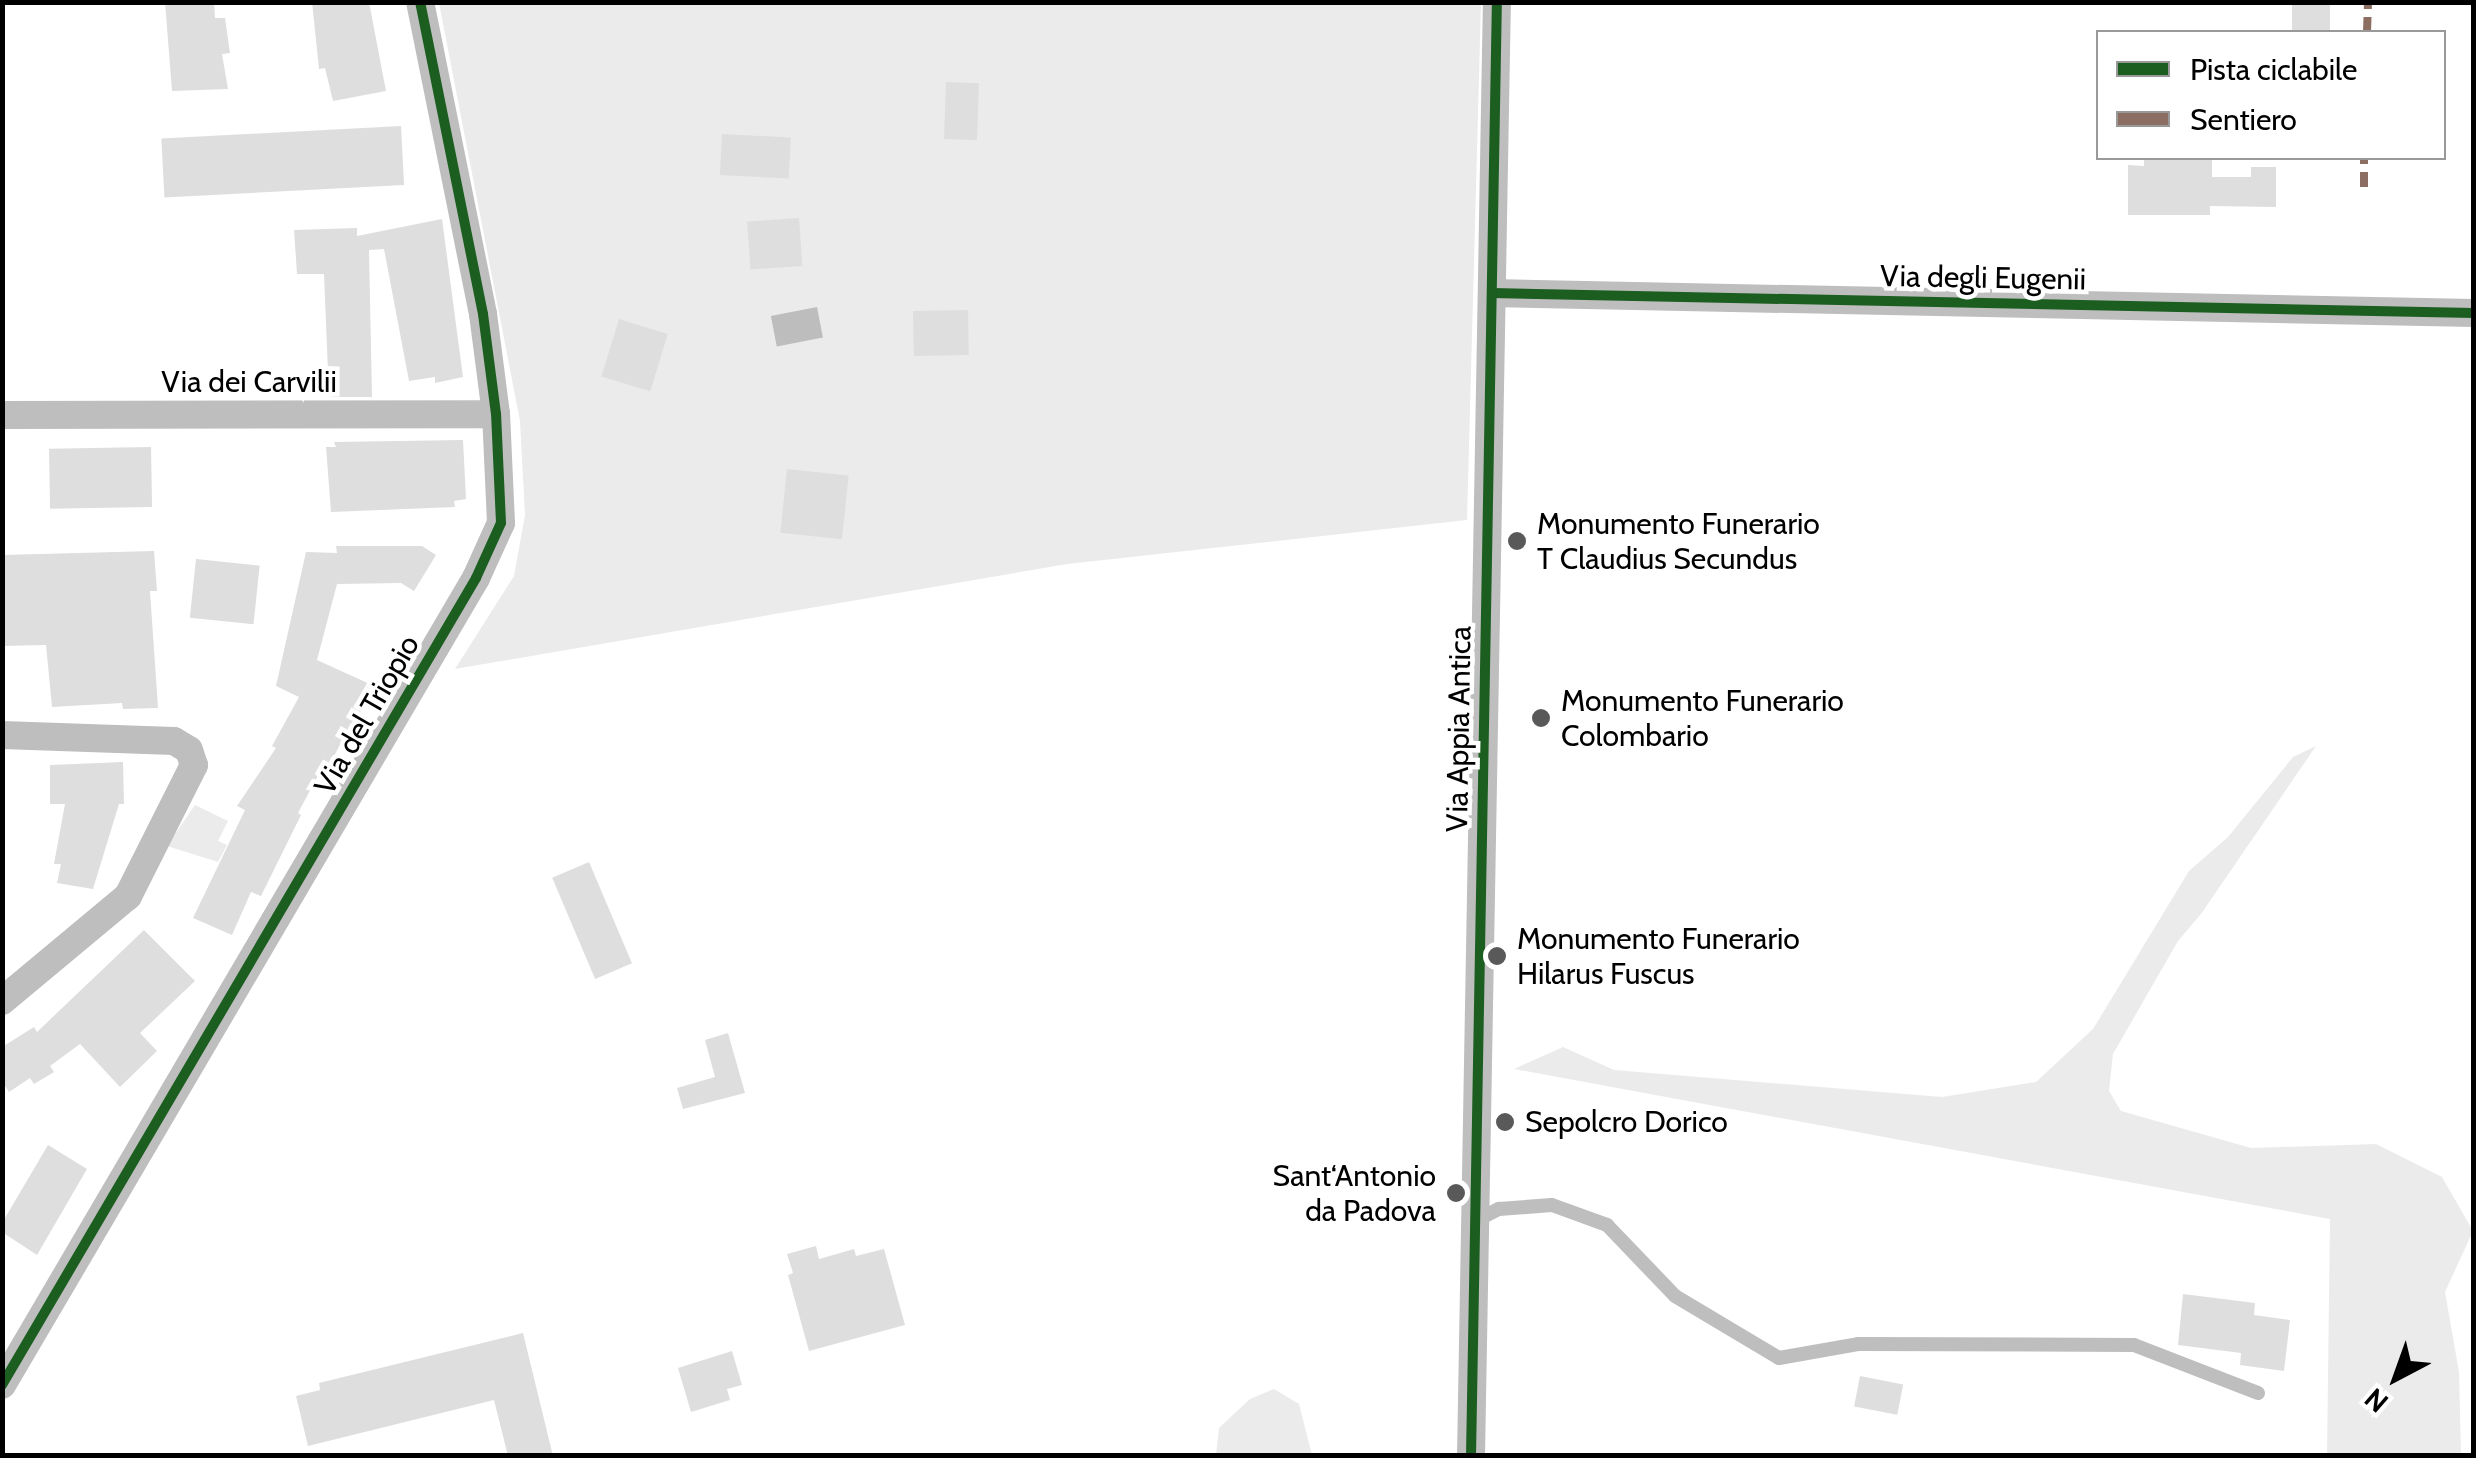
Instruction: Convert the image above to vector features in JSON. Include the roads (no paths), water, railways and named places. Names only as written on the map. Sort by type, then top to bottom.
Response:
[{"type":"street","name":"Via del Triopio","points":[[2,1384],[476,578],[501,523],[496,414],[483,314],[420,2]]},
{"type":"street","name":"Via Appia Antica","points":[[1471,1456],[1497,2]]},
{"type":"street","name":"Via degli Eugenii","points":[[1492,293],[2474,314]]},
{"type":"street","name":"Via dei Carvilii","points":[[2,415],[496,414]]},
{"type":"street","points":[[2,735],[174,741],[189,750],[194,765],[128,896],[2,1002]]},
{"type":"lane","points":[[1475,1221],[1498,1210],[1552,1205],[1607,1225],[1675,1296],[1779,1358],[1858,1344],[2134,1345],[2258,1393]]},
{"type":"place","name":"Monumento Funerario T Claudius Secundus","points":[[1517,541]]},
{"type":"place","name":"Monumento Funerario Colombario","points":[[1541,718]]},
{"type":"place","name":"Monumento Funerario Hilarus Fuscus","points":[[1497,956]]},
{"type":"place","name":"Sepolcro Dorico","points":[[1505,1122]]},
{"type":"place","name":"Sant‘Antonio da Padova","points":[[1456,1193]]}]
